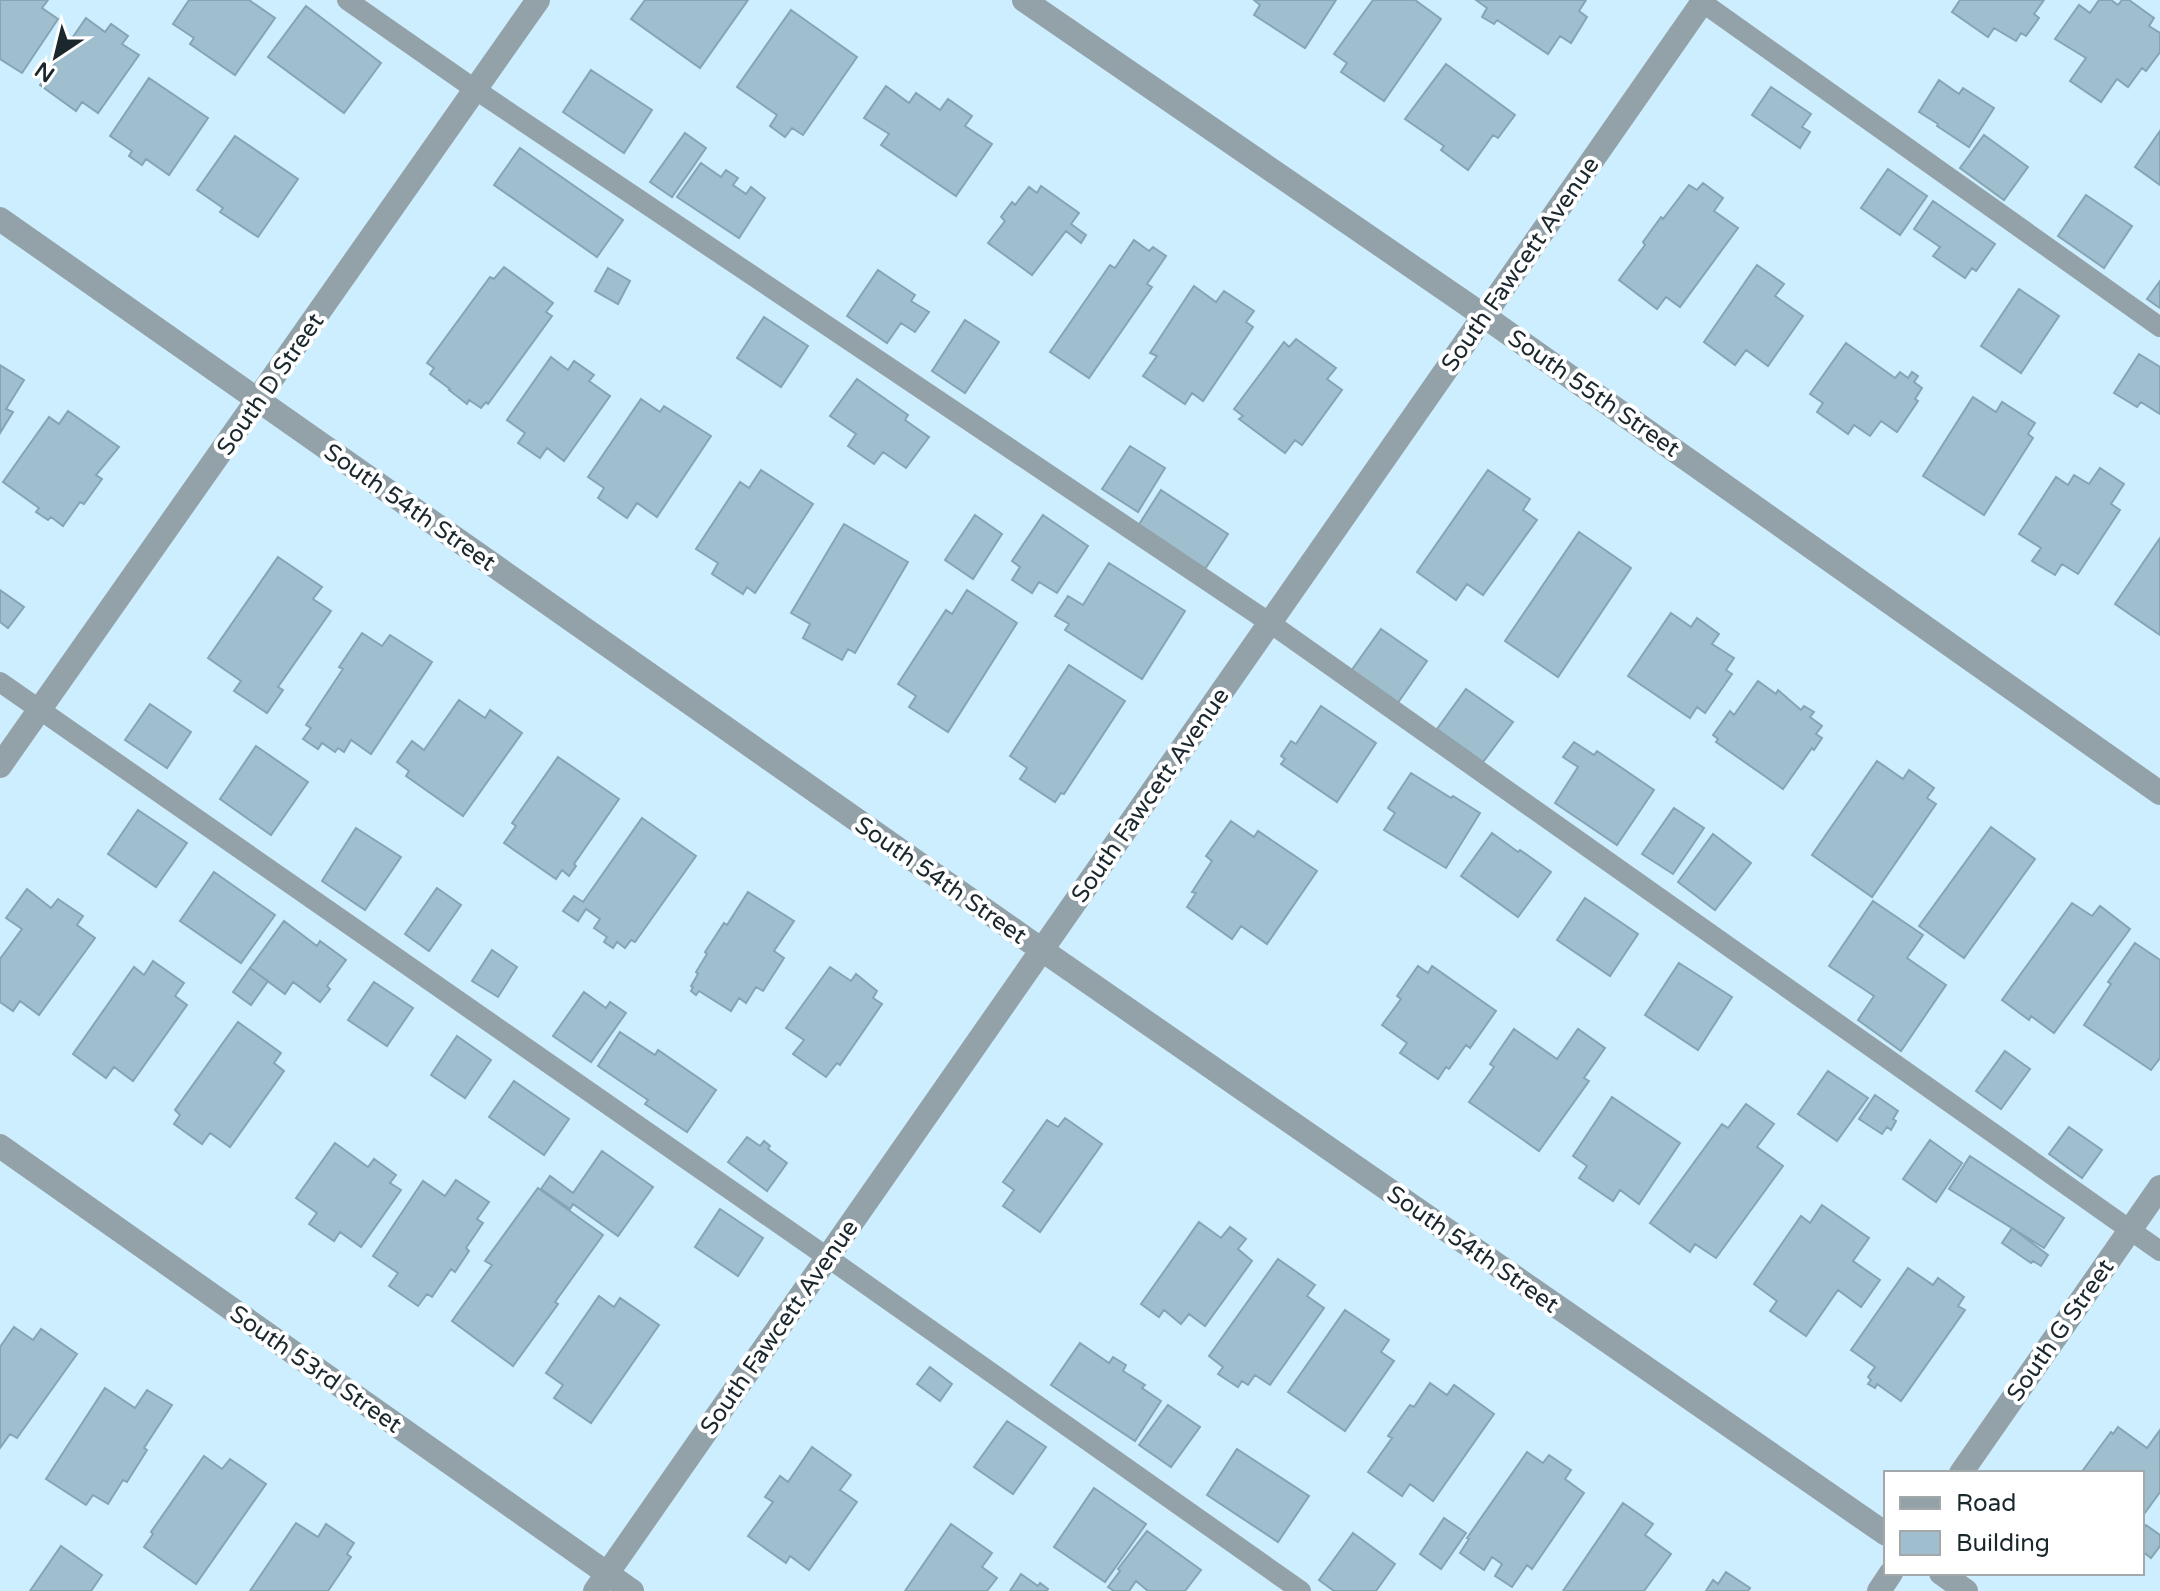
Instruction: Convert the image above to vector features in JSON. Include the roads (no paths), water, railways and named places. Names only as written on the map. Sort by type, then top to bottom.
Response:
[{"type":"street","name":"South D Street","points":[[0,766],[538,0]]},
{"type":"street","name":"South 55th Street","points":[[1024,0],[1484,316],[2160,793]]},
{"type":"street","name":"South Fawcett Avenue","points":[[601,1582],[1702,1]]},
{"type":"street","name":"South 54th Street","points":[[0,219],[1042,950],[1884,1533]]},
{"type":"street","name":"South 53rd Street","points":[[0,1146],[601,1582],[632,1591]]},
{"type":"street","name":"South G Street","points":[[1962,1471],[2160,1187]]},
{"type":"street","points":[[1944,1575],[1966,1591]]},
{"type":"lane","points":[[347,0],[476,90],[1270,623],[2160,1251]]},
{"type":"lane","points":[[1702,1],[2160,327]]},
{"type":"lane","points":[[0,682],[1301,1591]]}]
